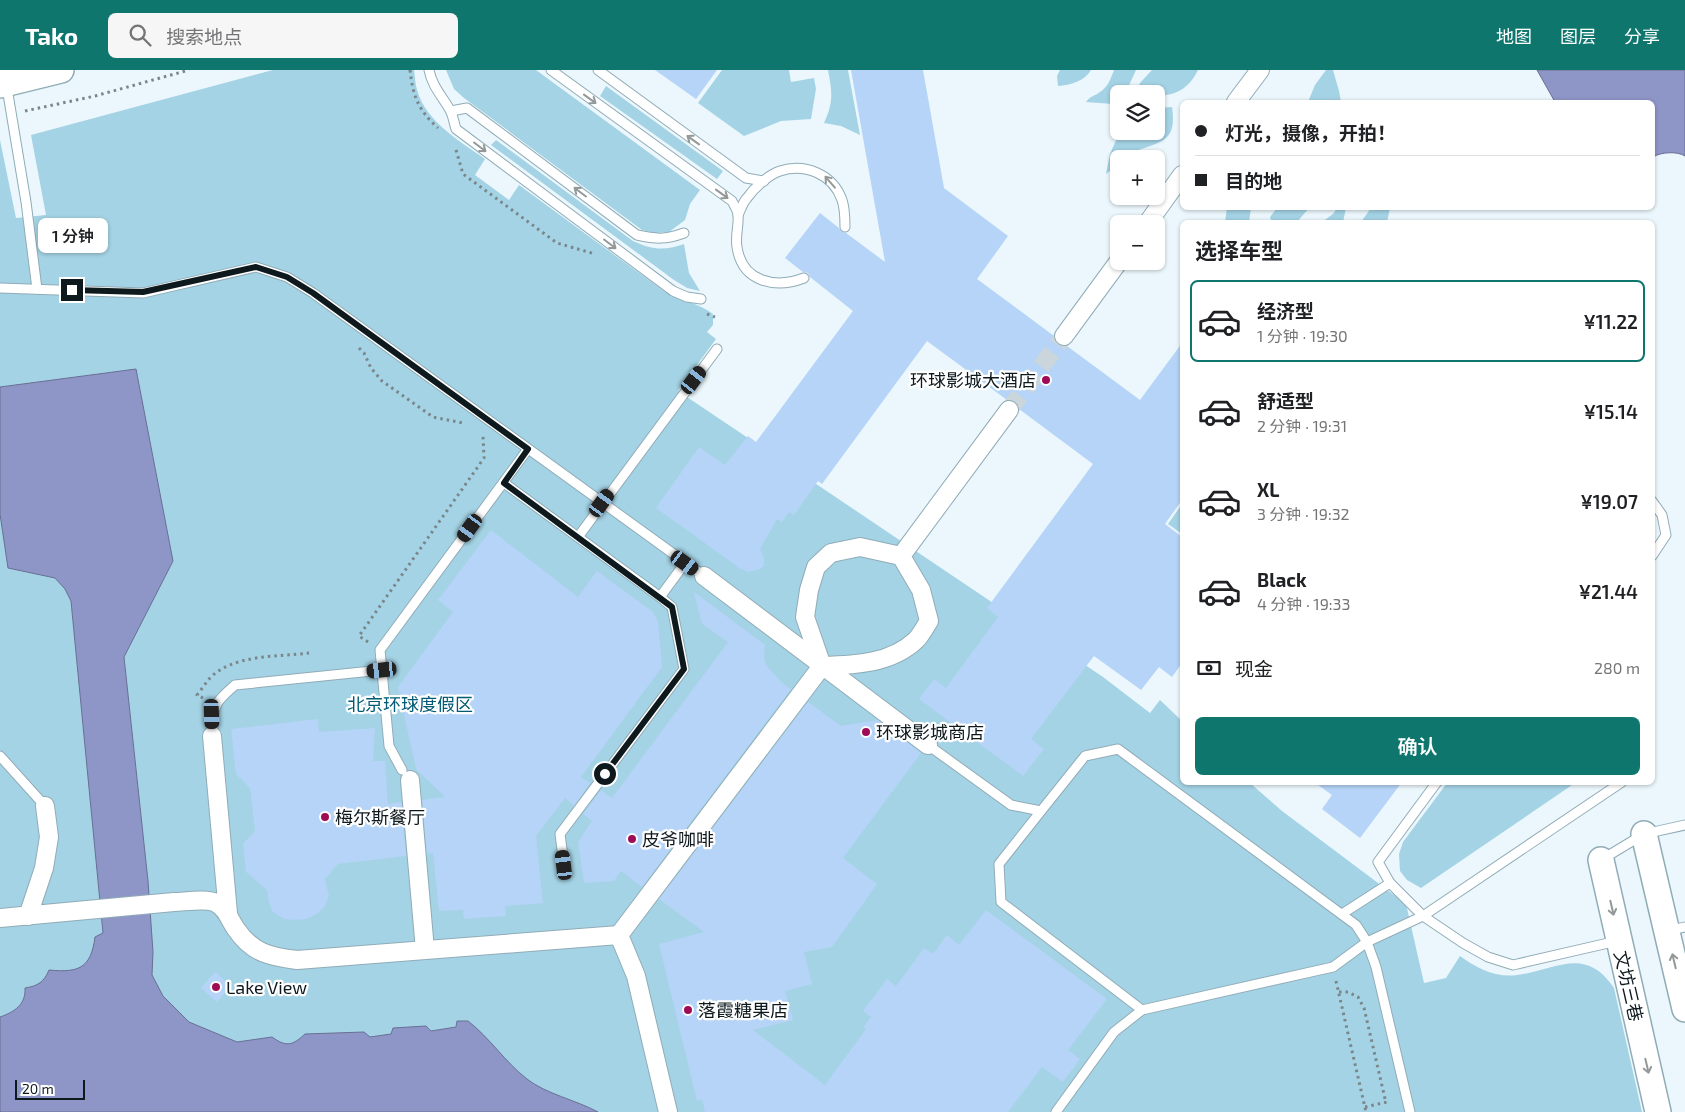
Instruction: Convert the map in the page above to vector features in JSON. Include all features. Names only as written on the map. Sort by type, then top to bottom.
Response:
[{"type":"main road","points":[[3,80],[60,70]]},
{"type":"main road","points":[[1644,834],[1676,929],[1685,1009]]},
{"type":"main road","name":"文坊三巷","points":[[1601,860],[1658,1112]]},
{"type":"street","points":[[1238,100],[1260,70]]},
{"type":"street","points":[[1153,215],[1180,178]]},
{"type":"street","points":[[1064,336],[1112,270]]},
{"type":"street","points":[[900,556],[1009,410]]},
{"type":"street","points":[[860,547],[900,556],[921,590],[929,621],[917,640],[898,653],[863,665],[822,666],[804,617],[808,590],[816,567],[831,553],[860,547]]},
{"type":"street","points":[[704,576],[928,745]]},
{"type":"street","points":[[213,731],[228,913],[235,929],[252,948],[272,957],[298,960],[619,935],[822,666]]},
{"type":"street","points":[[406,775],[425,950]]},
{"type":"street","points":[[28,916],[44,868],[49,837],[45,806]]},
{"type":"street","points":[[0,918],[201,901],[215,902],[228,913]]},
{"type":"street","points":[[619,935],[636,976],[668,1112]]},
{"type":"lane","points":[[430,70],[430,76],[438,94],[451,111],[456,129],[673,291],[687,297],[701,299]]},
{"type":"lane","points":[[551,70],[732,201],[738,215]]},
{"type":"lane","points":[[598,70],[746,178],[764,181]]},
{"type":"lane","points":[[3,80],[11,114],[26,202],[37,289]]},
{"type":"lane","points":[[451,111],[467,108],[637,234],[668,239],[684,233]]},
{"type":"lane","points":[[804,278],[780,284],[765,282],[753,275],[743,263],[737,248],[738,215],[746,199],[764,181],[778,172],[797,168],[812,170],[825,176],[835,186],[842,199],[845,212],[845,227]]},
{"type":"lane","points":[[0,288],[143,292],[256,267],[287,277],[313,293],[704,576]]},
{"type":"lane","points":[[578,537],[717,349]]},
{"type":"lane","points":[[406,775],[389,746],[380,650],[528,449]]},
{"type":"lane","points":[[504,483],[672,607],[684,669],[560,834],[564,865]]},
{"type":"lane","points":[[1655,505],[1662,515],[1666,535],[1655,552]]},
{"type":"lane","points":[[660,597],[685,563]]},
{"type":"lane","points":[[213,731],[212,714],[220,698],[236,685],[382,670]]},
{"type":"lane","points":[[928,745],[1012,805],[1041,811]]},
{"type":"lane","points":[[1142,1010],[1001,902],[999,864],[1085,756],[1118,749],[1356,925],[1367,942],[1376,967],[1410,1112]]},
{"type":"lane","points":[[0,756],[45,806]]},
{"type":"lane","points":[[1435,785],[1378,862],[1390,883],[1423,916],[1488,957],[1513,965],[1619,941]]},
{"type":"lane","points":[[1056,1112],[1114,1032],[1142,1010],[1333,967],[1367,942],[1423,916],[1618,785]]},
{"type":"lane","points":[[1601,860],[1644,834],[1685,825]]},
{"type":"lane","points":[[1342,914],[1390,883]]},
{"type":"path","points":[[11,114],[95,96],[189,70]]},
{"type":"path","points":[[357,346],[364,353],[371,368],[382,381],[433,418],[468,424]]},
{"type":"path","points":[[380,650],[359,636],[484,458],[483,436],[476,430]]},
{"type":"path","points":[[1333,967],[1366,1112]]},
{"type":"path","points":[[1338,992],[1348,992],[1358,997],[1364,1008],[1386,1102]]},
{"type":"path","points":[[1365,1107],[1407,1098]]},
{"type":"green space","name":"北京环球度假区","points":[[273,70],[414,70],[417,90],[428,112],[445,130],[485,159],[475,175],[509,200],[519,185],[665,292],[702,307],[713,314],[713,325],[707,332],[716,339],[678,391],[1103,677],[1150,713],[1160,700],[1180,719],[1180,785],[1252,785],[1282,811],[1406,904],[1424,983],[1446,978],[1460,956],[1480,968],[1501,975],[1517,975],[1557,966],[1581,964],[1592,967],[1603,975],[1614,988],[1642,1112],[0,1112],[0,140],[16,218],[46,215],[31,135]]},
{"type":"green space","points":[[446,70],[536,70],[700,190],[690,204],[685,220],[669,232],[655,233],[642,230],[464,98],[454,89]]},
{"type":"green space","points":[[722,70],[789,70],[791,82],[814,78],[816,89],[811,119],[781,121],[744,136],[698,103]]},
{"type":"green space","points":[[828,70],[848,70],[860,135],[841,126],[824,123],[831,97]]},
{"type":"green space","points":[[1060,70],[1091,70],[1077,82],[1058,86],[1057,76]]},
{"type":"green space","points":[[1114,70],[1136,70],[1129,85],[1110,85],[1110,104],[1086,102],[1105,88]]},
{"type":"green space","points":[[1152,70],[1198,70],[1182,90],[1170,94],[1165,95],[1165,85],[1139,85]]},
{"type":"green space","points":[[1326,70],[1333,70],[1341,100],[1309,100],[1315,85]]},
{"type":"green space","points":[[606,86],[723,171],[717,179],[600,96]]},
{"type":"green space","points":[[1165,107],[1172,107],[1173,118],[1170,133],[1165,139]]},
{"type":"green space","points":[[496,140],[633,241],[658,248],[670,248],[684,244],[689,273],[700,291],[687,288],[674,280],[491,145]]},
{"type":"green space","points":[[1116,140],[1164,140],[1139,150],[1112,150]]},
{"type":"green space","points":[[1110,154],[1110,171],[1106,174]]},
{"type":"green space","points":[[1227,210],[1251,210],[1249,220],[1225,220]]},
{"type":"green space","points":[[1275,210],[1307,210],[1299,220],[1271,220],[1270,217]]},
{"type":"green space","points":[[1336,210],[1346,210],[1343,220],[1325,220]]},
{"type":"green space","points":[[1370,210],[1390,210],[1387,220],[1362,220]]},
{"type":"green space","points":[[1180,507],[1180,533],[1168,524]]},
{"type":"green space","points":[[1446,785],[1572,785],[1421,888],[1407,880],[1400,871],[1399,854],[1403,842]]},
{"type":"shaded area","points":[[1537,70],[1685,70],[1685,156],[1678,153],[1669,153],[1655,156],[1655,100],[1554,100]]},
{"type":"shaded area","points":[[136,369],[173,561],[124,657],[148,881],[153,952],[152,975],[163,996],[189,1022],[237,1042],[272,1037],[285,1044],[289,1044],[305,1034],[364,1032],[370,1037],[391,1034],[393,1028],[426,1026],[431,1031],[456,1027],[457,1021],[468,1021],[527,1079],[543,1089],[598,1112],[0,1112],[0,1017],[18,1007],[25,994],[25,988],[40,983],[49,970],[76,969],[87,962],[95,937],[103,933],[71,601],[65,589],[55,578],[8,568],[0,514],[0,387]]},
{"type":"building","points":[[655,70],[717,70],[696,99]]},
{"type":"building","name":"环球影城大酒店","points":[[851,70],[923,70],[944,188],[1008,236],[977,279],[1054,336],[1057,344],[1067,346],[1140,400],[1180,346],[1180,503],[1165,524],[1180,535],[1180,666],[1172,677],[1159,667],[1141,690],[1094,656],[1031,739],[1044,749],[1023,776],[919,699],[934,679],[946,688],[998,617],[987,608],[1093,464],[1019,409],[1016,402],[1007,400],[927,341],[822,484],[818,481],[794,515],[789,512],[782,522],[777,519],[760,549],[764,558],[764,566],[758,570],[748,572],[741,569],[656,508],[699,447],[725,465],[748,436],[756,442],[853,311],[810,277],[808,273],[803,272],[785,258],[820,213],[842,232],[885,262]]},
{"type":"building","points":[[491,530],[578,597],[597,571],[653,612],[658,621],[662,667],[581,777],[590,783],[574,806],[565,798],[536,836],[543,903],[505,906],[506,916],[464,919],[463,910],[439,911],[433,853],[427,854],[422,800],[445,797],[416,769],[398,687],[453,612],[438,600]]},
{"type":"building","points":[[694,592],[765,645],[764,656],[766,665],[781,682],[791,689],[642,887],[621,871],[614,881],[584,883],[578,842],[592,821],[583,814],[601,790],[612,798],[728,642],[702,624]]},
{"type":"building","points":[[808,702],[841,726],[878,720],[921,753],[843,858],[877,884],[832,947],[804,952],[812,984],[785,991],[793,1020],[753,1030],[825,1085],[866,1029],[863,1027],[871,1017],[863,1011],[887,979],[896,986],[924,948],[933,954],[947,935],[959,945],[986,910],[1107,999],[1068,1050],[1080,1059],[1063,1082],[1042,1067],[1008,1112],[705,1112],[702,1099],[697,1101],[659,944],[704,932],[659,899]]},
{"type":"building","name":"梅尔斯餐厅","points":[[318,719],[319,732],[375,728],[373,761],[385,761],[388,804],[401,802],[406,856],[338,864],[325,879],[329,896],[325,906],[318,913],[307,919],[284,919],[273,912],[267,890],[246,872],[243,844],[255,831],[250,788],[236,774],[231,729]]},
{"type":"building","points":[[1318,785],[1400,785],[1360,838],[1322,809],[1332,795]]},
{"type":"building","name":"Lake View","points":[[215,972],[231,986],[217,1002],[201,988]]},
{"type":"tunnel","points":[[1009,410],[1064,336]]},
{"type":"place","name":"环球影城大酒店","points":[[1046,380]]},
{"type":"place","name":"环球影城商店","points":[[866,732]]},
{"type":"place","name":"梅尔斯餐厅","points":[[325,817]]},
{"type":"place","name":"皮爷咖啡","points":[[632,839]]},
{"type":"place","name":"Lake View","points":[[216,987]]},
{"type":"place","name":"落霞糖果店","points":[[688,1010]]},
{"type":"route","points":[[72,290],[143,292],[256,267],[287,277],[313,293],[528,449],[504,483],[672,607],[684,669],[605,774]]}]
